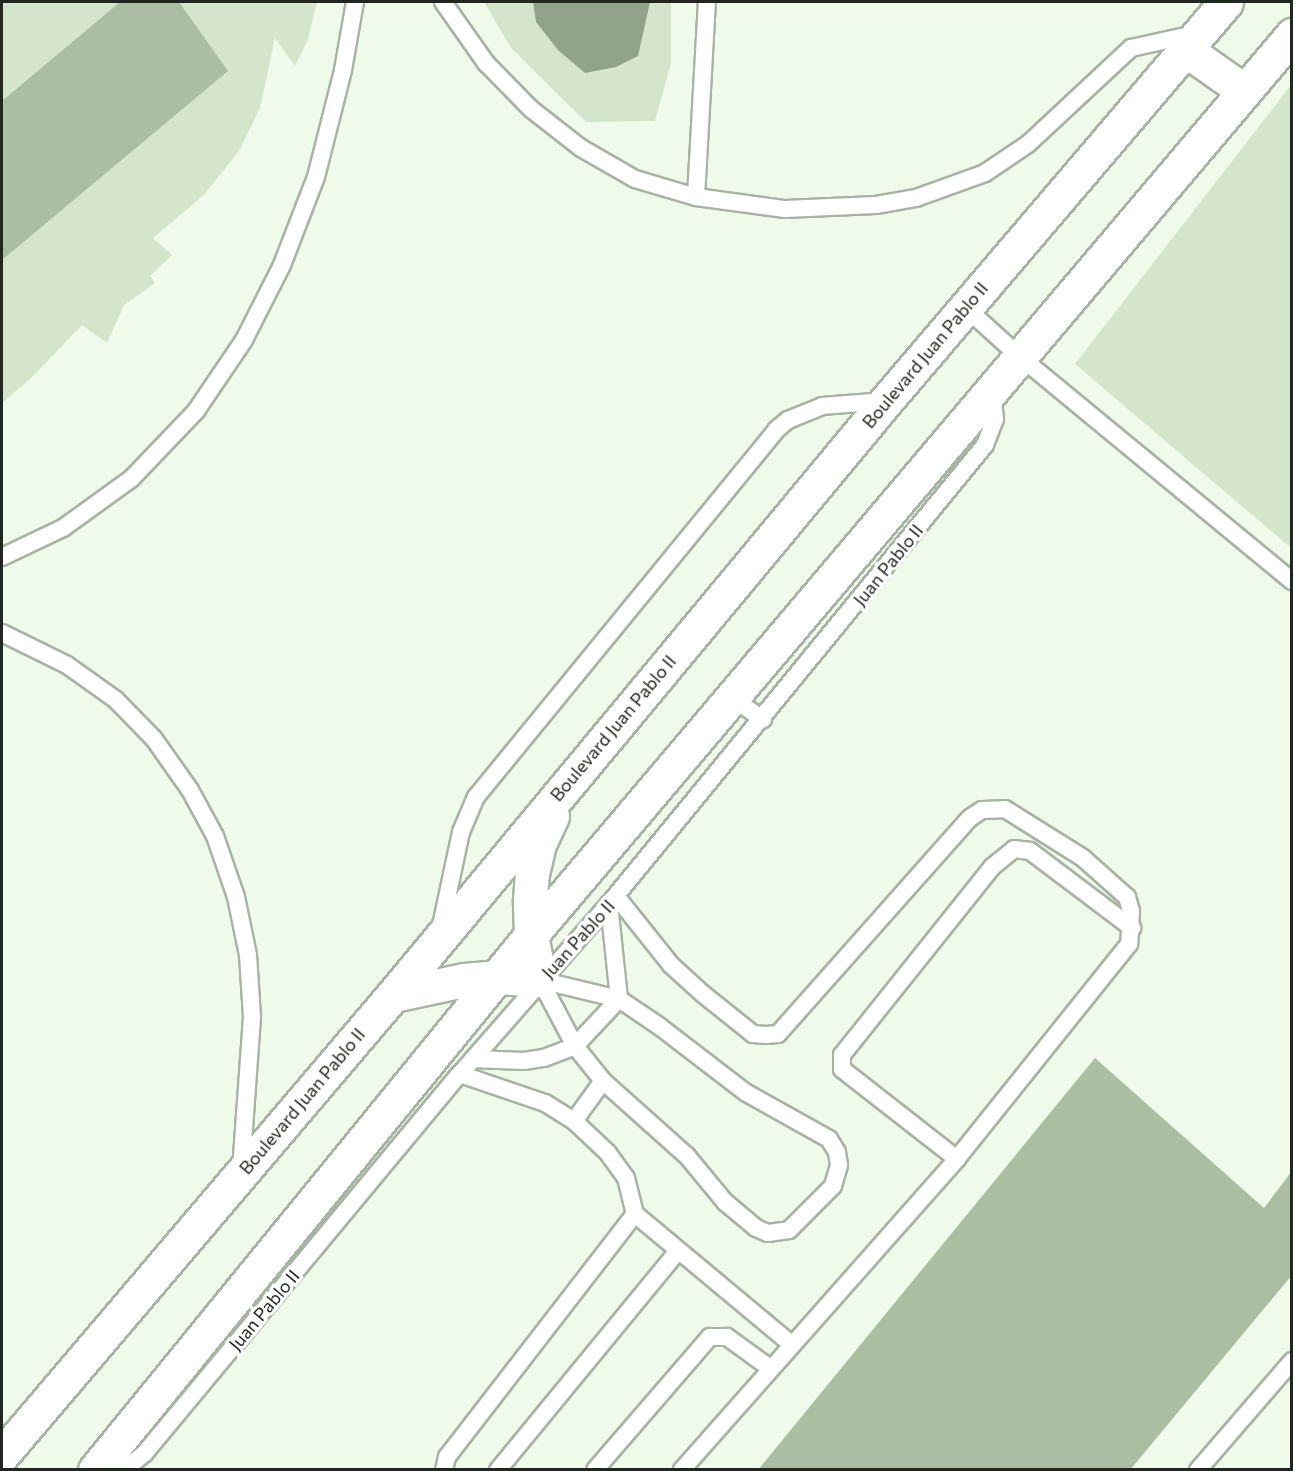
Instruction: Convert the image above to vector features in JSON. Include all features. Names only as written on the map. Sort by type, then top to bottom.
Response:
[{"type":"main road","name":"Boulevard Juan Pablo II","points":[[2,1455],[393,995],[439,936],[886,401],[1226,2]]},
{"type":"main road","points":[[95,1470],[531,935],[1243,90],[1292,35]]},
{"type":"main road","points":[[1192,42],[1243,90]]},
{"type":"main road","points":[[393,995],[447,982],[499,977],[540,981],[531,935],[532,874],[538,844],[565,785]]},
{"type":"main road","points":[[16,1470],[57,1415],[74,1370]]},
{"type":"lane","points":[[2,558],[63,528],[132,478],[195,411],[244,340],[282,265],[316,177],[343,70],[355,2]]},
{"type":"lane","points":[[443,2],[486,63],[531,109],[581,148],[635,179],[696,197],[785,209],[876,205],[916,198],[985,173],[1028,144],[1131,48],[1192,42]]},
{"type":"lane","points":[[696,197],[707,2]]},
{"type":"lane","points":[[966,308],[1019,356],[1292,581]]},
{"type":"lane","name":"Juan Pablo II","points":[[124,1470],[144,1454],[460,1074],[612,900],[763,719],[985,445],[995,419],[992,389]]},
{"type":"lane","points":[[439,936],[461,832],[476,797],[776,430],[788,420],[822,406],[886,401]]},
{"type":"lane","points":[[2,633],[67,665],[116,700],[166,756],[190,790],[215,836],[236,897],[248,955],[252,1017],[240,1174]]},
{"type":"lane","points":[[731,698],[763,719]]},
{"type":"lane","points":[[612,900],[687,980],[753,1034],[766,1035],[778,1034],[970,818],[982,810],[1005,809],[1083,858],[1127,897],[1132,928],[1129,944],[957,1159],[791,1344],[682,1470]]},
{"type":"lane","points":[[957,1159],[842,1070],[842,1054],[993,867],[1014,849],[1030,850],[1132,928]]},
{"type":"lane","points":[[473,1059],[524,1061],[544,1058],[575,1046],[619,999],[612,900]]},
{"type":"lane","points":[[540,981],[619,999],[659,1026],[745,1092],[829,1139],[837,1152],[837,1177],[833,1186],[789,1230],[768,1233],[756,1228],[725,1202],[687,1156],[603,1081],[575,1046],[540,981]]},
{"type":"lane","points":[[460,1074],[545,1103],[574,1121],[608,1153],[626,1178],[635,1214],[791,1344]]},
{"type":"lane","points":[[574,1121],[603,1081]]},
{"type":"lane","points":[[444,1470],[447,1457],[635,1214]]},
{"type":"lane","points":[[498,1470],[678,1251]]},
{"type":"lane","points":[[595,1470],[711,1337],[727,1337],[770,1368]]},
{"type":"lane","points":[[1198,1470],[1292,1361]]},
{"type":"shaded area","points":[[2,2],[317,2],[308,39],[295,66],[275,38],[260,108],[239,151],[204,195],[153,238],[172,255],[150,276],[155,283],[124,305],[107,343],[82,325],[30,379],[2,403]]},
{"type":"shaded area","points":[[484,2],[671,2],[671,63],[655,121],[586,122],[511,48]]},
{"type":"shaded area","points":[[533,2],[650,2],[638,56],[616,67],[585,73],[558,50],[536,22]]},
{"type":"shaded area","points":[[1291,85],[1291,548],[1075,364]]},
{"type":"building","points":[[120,2],[179,2],[228,71],[2,260],[2,101]]},
{"type":"building","points":[[1095,1058],[1264,1208],[1292,1171],[1292,1275],[1130,1470],[758,1470]]}]
